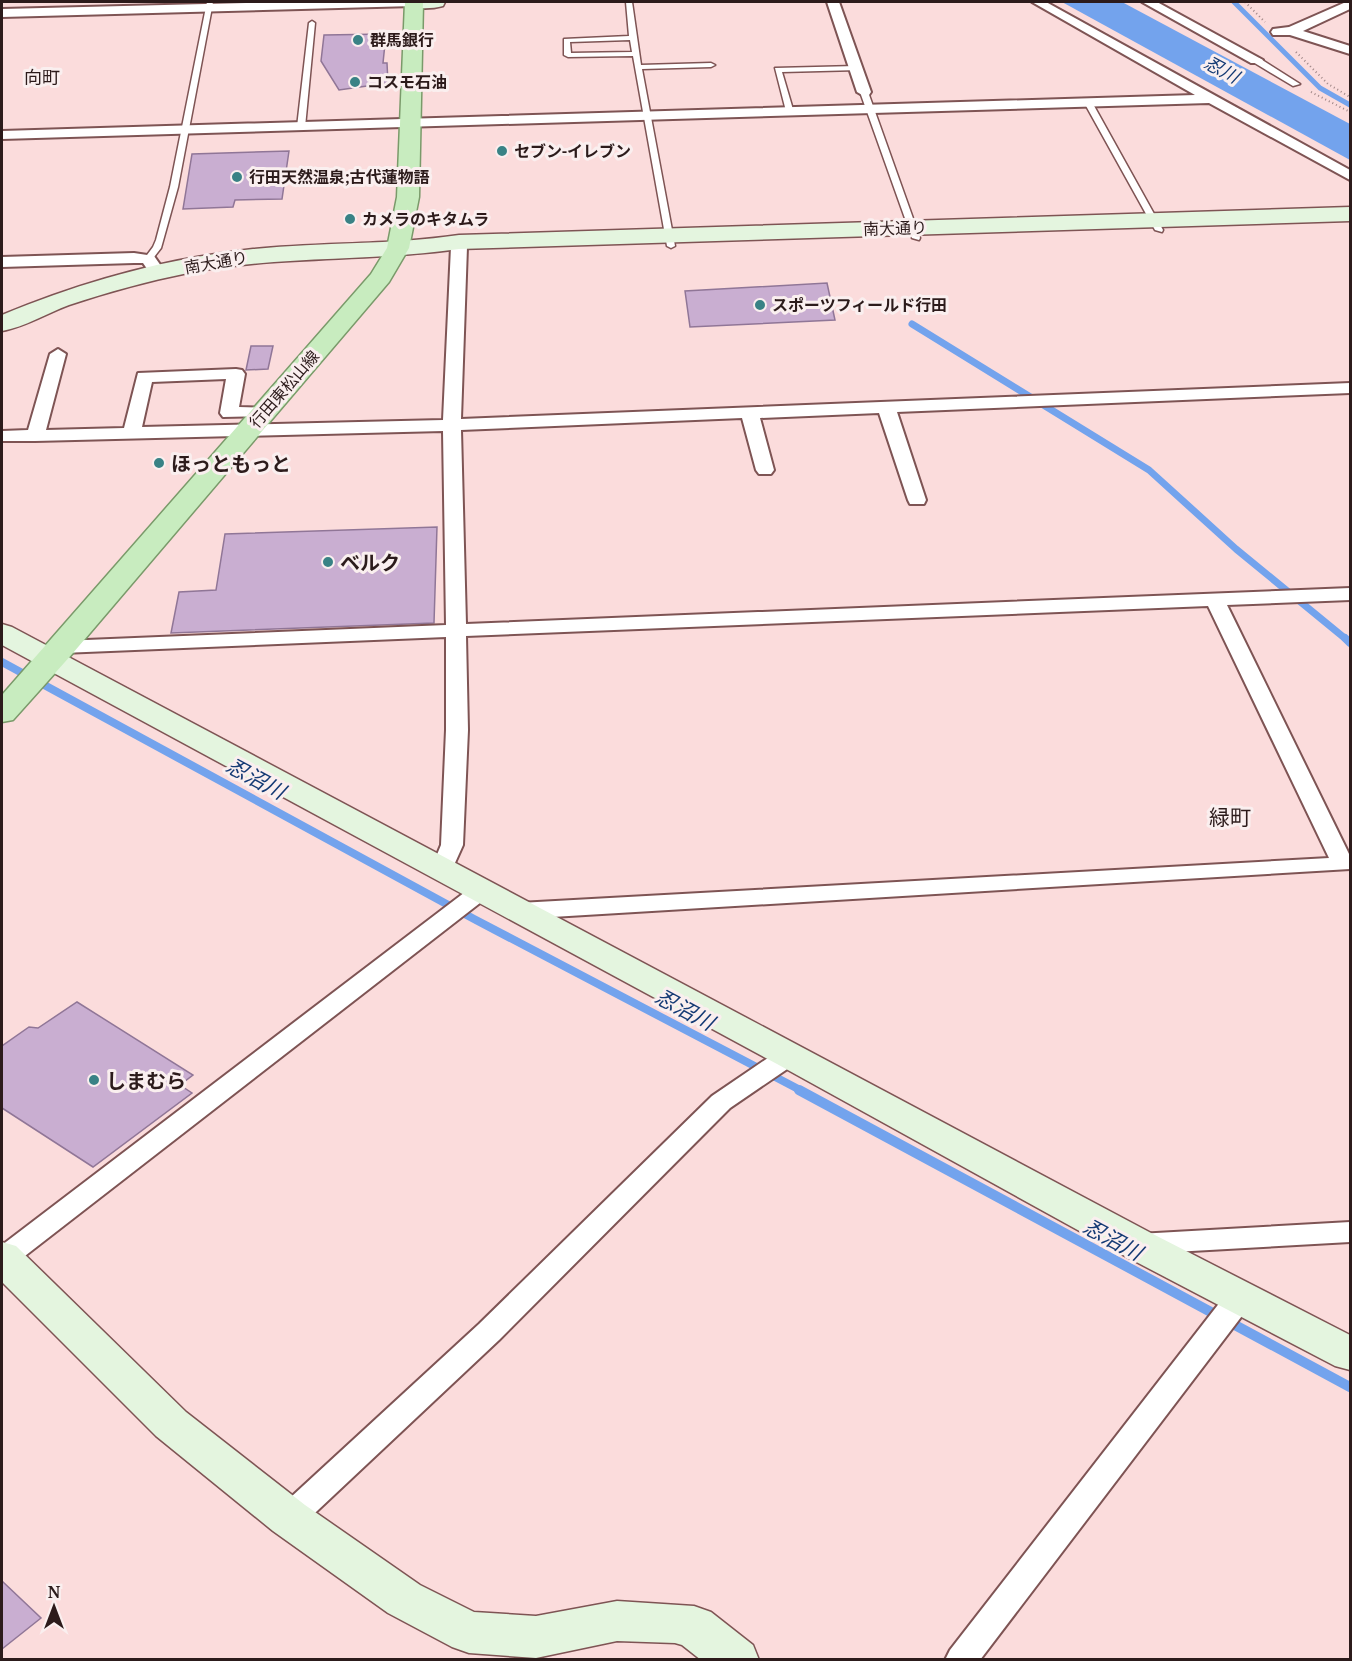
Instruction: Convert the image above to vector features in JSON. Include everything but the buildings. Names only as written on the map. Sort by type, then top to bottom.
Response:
[{"type":"main road","name":"行田東松山線","points":[[2,713],[381,277],[398,248],[408,197],[414,2]]},
{"type":"street","points":[[2,13],[210,4],[436,2]]},
{"type":"street","points":[[833,2],[864,92]]},
{"type":"street","points":[[1038,2],[1350,176]]},
{"type":"street","points":[[1148,2],[1256,60]]},
{"type":"street","points":[[1285,31],[1350,5]]},
{"type":"street","points":[[1285,31],[1350,50]]},
{"type":"street","points":[[2,135],[869,111],[1211,99]]},
{"type":"street","name":"南大通り","points":[[2,324],[153,266],[251,256],[449,246],[1157,225],[1350,214]]},
{"type":"street","name":"南大通り","points":[[1157,225],[1350,224]]},
{"type":"street","points":[[442,869],[452,845],[457,730],[449,246]]},
{"type":"street","points":[[2,262],[153,266]]},
{"type":"street","points":[[35,436],[58,354]]},
{"type":"street","points":[[132,434],[144,377],[236,374],[229,413],[264,412]]},
{"type":"street","points":[[2,436],[247,432],[452,425],[886,409],[1350,388]]},
{"type":"street","points":[[886,409],[917,500]]},
{"type":"street","points":[[750,414],[765,470]]},
{"type":"street","points":[[56,653],[456,632],[1350,594]]},
{"type":"street","points":[[519,911],[1347,863],[1215,600]]},
{"type":"street","points":[[2,633],[56,653],[481,891],[790,1055],[1137,1244],[1350,1354]]},
{"type":"street","points":[[481,891],[2,1258],[171,1424],[289,1518],[404,1599],[469,1632],[536,1636],[617,1621],[694,1626],[736,1659]]},
{"type":"street","points":[[289,1518],[489,1332],[721,1102],[790,1055]]},
{"type":"street","points":[[1137,1244],[1350,1232]]},
{"type":"street","points":[[961,1659],[1241,1296]]},
{"type":"lane","points":[[629,2],[633,38],[669,241]]},
{"type":"lane","points":[[153,266],[174,187],[210,4]]},
{"type":"lane","points":[[301,127],[312,23]]},
{"type":"lane","points":[[633,38],[566,40],[568,55],[636,54]]},
{"type":"lane","points":[[1256,60],[1296,84]]},
{"type":"lane","points":[[639,67],[711,65]]},
{"type":"lane","points":[[790,113],[778,70],[856,68]]},
{"type":"lane","points":[[864,92],[914,233]]},
{"type":"lane","points":[[1089,104],[1157,225]]},
{"type":"path","points":[[1245,2],[1285,31],[1328,84],[1350,96]]},
{"type":"path","points":[[1296,84],[1350,112]]},
{"type":"water","name":"忍川","points":[[1062,2],[1122,2],[1350,124],[1350,160]]},
{"type":"waterway","points":[[1234,2],[1320,88],[1350,105]]},
{"type":"waterway","points":[[912,324],[1149,470],[1236,549],[1347,640]]},
{"type":"waterway","points":[[1347,640],[1350,643]]},
{"type":"waterway","name":"忍沼川","points":[[2,662],[474,919],[802,1091]]},
{"type":"waterway","name":"忍沼川","points":[[799,1090],[1350,1387]]},
{"type":"place","name":"群馬銀行","points":[[358,40]]},
{"type":"place","name":"コスモ石油","points":[[355,82]]},
{"type":"place","name":"セブン-イレブン","points":[[502,151]]},
{"type":"place","name":"行田天然温泉;古代蓮物語","points":[[237,177]]},
{"type":"place","name":"カメラのキタムラ","points":[[350,219]]},
{"type":"place","name":"スポーツフィールド行田","points":[[760,305]]},
{"type":"place","name":"ほっともっと","points":[[159,463]]},
{"type":"place","name":"ベルク","points":[[328,562]]},
{"type":"place","name":"しまむら","points":[[94,1080]]},
{"type":"district","name":"向町","points":[[42,77]]},
{"type":"district","name":"緑町","points":[[1230,817]]}]
